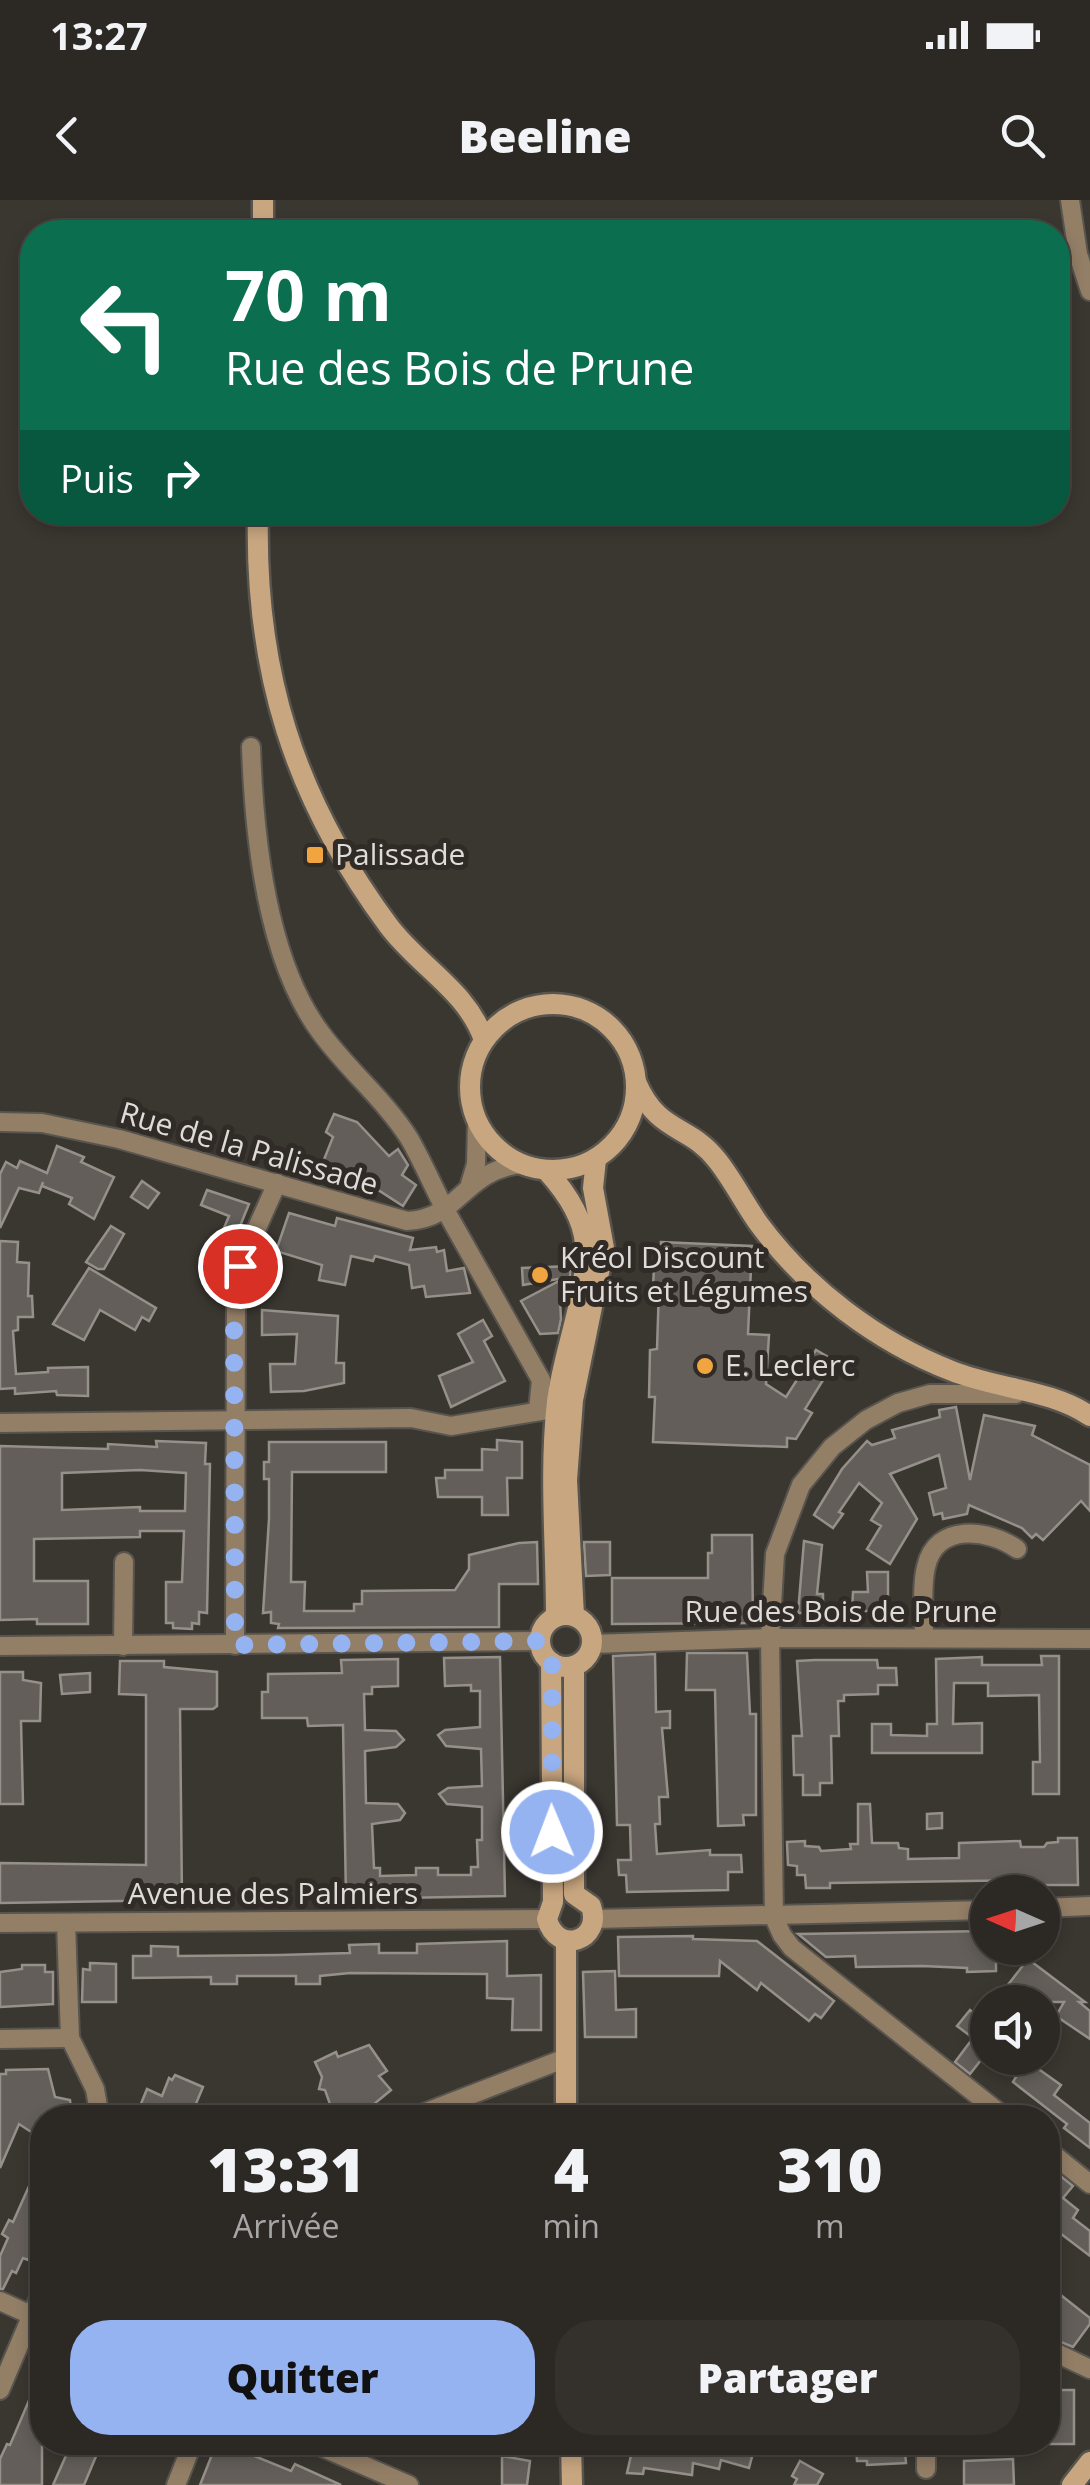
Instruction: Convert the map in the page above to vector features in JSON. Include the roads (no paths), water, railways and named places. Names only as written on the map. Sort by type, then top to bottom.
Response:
[{"type":"main road","points":[[258,525],[265,649],[290,748],[333,842],[390,928],[462,1000],[477,1018],[484,1040]]},
{"type":"main road","points":[[462,1000],[513,1014]]},
{"type":"main road","points":[[636,1082],[632,1112],[624,1130],[596,1159],[573,1168],[548,1170],[520,1164],[500,1152],[476,1121],[470,1088],[471,1071],[484,1040],[513,1014],[552,1004],[566,1004],[591,1013],[613,1029],[628,1052],[636,1082],[652,1112],[715,1156],[759,1224],[824,1295],[897,1346],[929,1362],[1061,1400],[1090,1416]]},
{"type":"main road","points":[[624,1130],[666,1124]]},
{"type":"main road","points":[[556,1410],[604,1248],[593,1188],[596,1159]]},
{"type":"main road","points":[[548,1170],[578,1216],[585,1242],[583,1275],[556,1410],[565,1616]]},
{"type":"main road","points":[[565,1616],[588,1626],[592,1644],[586,1658],[574,1666],[552,1662],[543,1653],[540,1641],[544,1626],[565,1616]]},
{"type":"main road","points":[[552,1662],[550,1910],[553,1934],[566,1941],[588,1934],[594,1919],[586,1900],[574,1894],[574,1666]]},
{"type":"main road","points":[[566,1941],[566,2105]]},
{"type":"main road","points":[[571,2455],[572,2485]]},
{"type":"main road","points":[[1072,2485],[1090,2462]]},
{"type":"street","points":[[1070,200],[1078,254],[1090,291]]},
{"type":"street","points":[[1078,254],[1090,235]]},
{"type":"street","points":[[0,1423],[411,1418],[451,1426],[556,1410],[411,1142],[388,1108],[320,1033],[298,997],[279,942],[254,833],[250,747]]},
{"type":"street","points":[[470,1184],[476,1164],[476,1121]]},
{"type":"street","name":"Rue de la Palissade","points":[[0,1122],[42,1123],[120,1139],[408,1221],[446,1211]]},
{"type":"street","points":[[446,1211],[470,1184],[485,1174],[520,1164]]},
{"type":"street","points":[[235,1645],[236,1287],[240,1266],[277,1183]]},
{"type":"street","points":[[989,2105],[792,1948],[782,1935],[774,1917],[770,1638],[775,1554],[801,1485],[832,1447],[866,1420],[898,1403],[930,1394],[1031,1394]]},
{"type":"street","points":[[924,1638],[926,1566],[940,1545],[956,1534],[980,1532],[1000,1537],[1017,1549]]},
{"type":"street","points":[[123,1646],[124,1562]]},
{"type":"street","name":"Rue des Bois de Prune","points":[[592,1644],[770,1638],[1090,1639]]},
{"type":"street","points":[[0,1646],[540,1641]]},
{"type":"street","points":[[1060,1907],[1090,1906]]},
{"type":"street","name":"Avenue des Palmiers","points":[[0,1923],[550,1910]]},
{"type":"street","points":[[594,1919],[970,1911]]},
{"type":"street","points":[[66,1923],[70,2038],[95,2089],[98,2105]]},
{"type":"street","points":[[0,2039],[70,2038]]},
{"type":"street","points":[[445,2105],[566,2058]]},
{"type":"street","points":[[1060,2160],[1090,2184]]},
{"type":"street","points":[[0,2300],[30,2315]]},
{"type":"street","points":[[0,2390],[30,2332]]},
{"type":"street","points":[[1060,2355],[1090,2369]]},
{"type":"street","points":[[176,2485],[188,2455]]},
{"type":"street","points":[[346,2455],[408,2485]]},
{"type":"street","points":[[926,2455],[926,2470]]},
{"type":"place","name":"Palissade","points":[[315,855]]},
{"type":"place","name":"Kréol Discount Fruits et Légumes","points":[[540,1275]]},
{"type":"place","name":"E. Leclerc","points":[[705,1366]]}]
